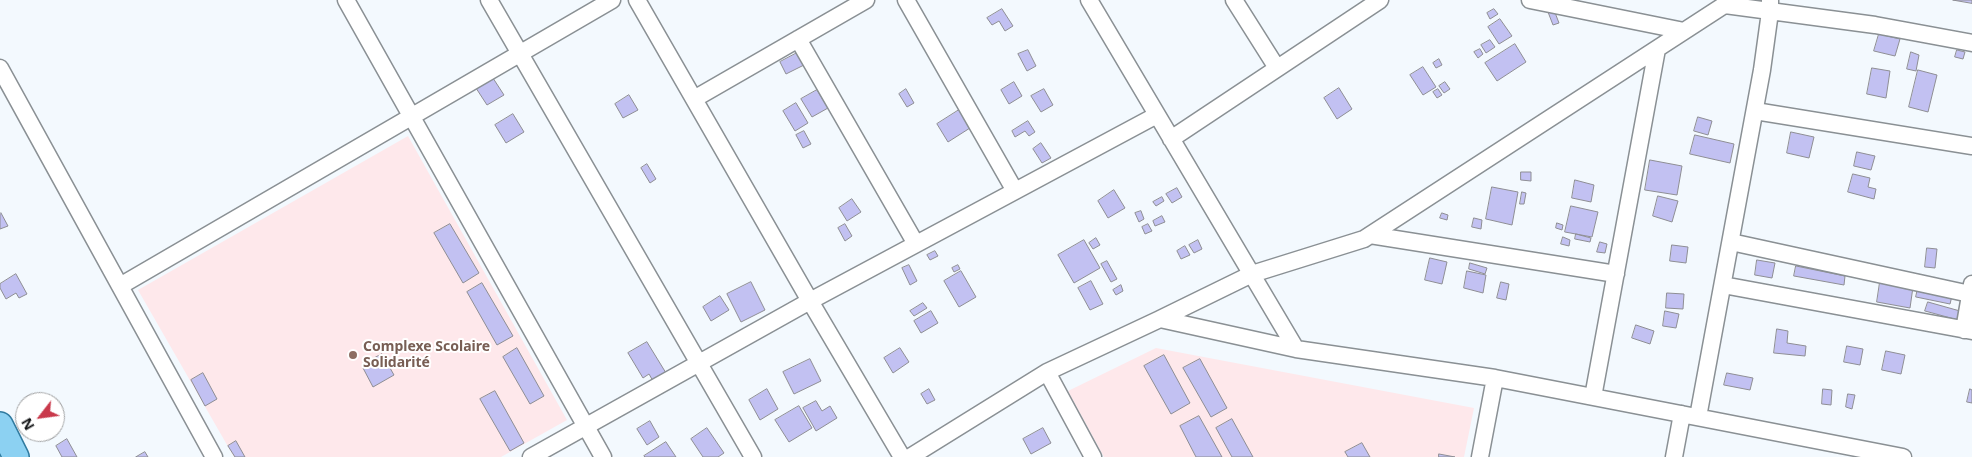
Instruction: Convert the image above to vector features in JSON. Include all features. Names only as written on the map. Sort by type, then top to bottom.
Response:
[{"type":"street","points":[[346,0],[603,457]]},
{"type":"street","points":[[489,0],[753,457]]},
{"type":"street","points":[[120,286],[612,0]]},
{"type":"street","points":[[637,0],[902,457]]},
{"type":"street","points":[[694,99],[866,0]]},
{"type":"street","points":[[906,0],[1015,191]]},
{"type":"street","points":[[1089,0],[1296,349]]},
{"type":"street","points":[[1234,0],[1278,68]]},
{"type":"street","points":[[1171,139],[1380,0]]},
{"type":"street","points":[[1530,0],[1684,31]]},
{"type":"street","points":[[910,457],[1047,372],[1252,274],[1364,239],[1728,2],[1770,6],[1972,42]]},
{"type":"street","points":[[1674,457],[1690,416],[1723,285],[1755,111],[1770,6]]},
{"type":"street","points":[[798,39],[916,244]]},
{"type":"street","points":[[1593,397],[1657,49]]},
{"type":"street","points":[[0,68],[214,457]]},
{"type":"street","points":[[1755,111],[1972,146]]},
{"type":"street","points":[[531,457],[810,301],[1157,115]]},
{"type":"street","points":[[1370,235],[1616,274]]},
{"type":"street","points":[[1723,285],[1968,330],[1971,289],[1731,242]]},
{"type":"street","points":[[1160,319],[1296,349],[1495,378],[1690,416],[1862,453],[1903,457]]},
{"type":"street","points":[[1047,372],[1093,457]]},
{"type":"street","points":[[1480,457],[1495,378]]},
{"type":"shaded area","name":"Complexe Scolaire Solidarité","points":[[408,136],[567,420],[501,457],[234,457],[138,290]]},
{"type":"shaded area","points":[[1156,348],[1474,408],[1464,457],[1104,457],[1068,391]]},
{"type":"building","points":[[1953,0],[1972,0],[1972,3]]},
{"type":"building","points":[[1002,9],[1013,26],[1005,31],[999,21],[992,25],[987,18]]},
{"type":"building","points":[[1494,9],[1498,14],[1490,19],[1487,13]]},
{"type":"building","points":[[1554,10],[1559,23],[1553,25],[1548,12]]},
{"type":"building","points":[[1500,19],[1512,36],[1499,44],[1488,27]]},
{"type":"building","points":[[1879,34],[1900,39],[1895,56],[1874,51]]},
{"type":"building","points":[[1490,40],[1495,47],[1486,53],[1481,45]]},
{"type":"building","points":[[1515,44],[1526,62],[1497,81],[1485,63]]},
{"type":"building","points":[[1480,49],[1483,54],[1478,58],[1474,52]]},
{"type":"building","points":[[1028,50],[1036,66],[1027,71],[1018,54]]},
{"type":"building","points":[[1957,50],[1965,52],[1963,59],[1955,57]]},
{"type":"building","points":[[1911,52],[1919,55],[1916,71],[1907,69]]},
{"type":"building","points":[[797,53],[804,65],[786,74],[780,62]]},
{"type":"building","points":[[1439,59],[1442,65],[1436,68],[1433,63]]},
{"type":"building","points":[[1423,67],[1436,87],[1423,95],[1410,75]]},
{"type":"building","points":[[1872,68],[1890,71],[1886,98],[1867,94]]},
{"type":"building","points":[[1918,70],[1937,75],[1928,112],[1909,107]]},
{"type":"building","points":[[491,75],[504,95],[487,105],[474,85]]},
{"type":"building","points":[[1014,82],[1022,96],[1009,104],[1001,90]]},
{"type":"building","points":[[1445,82],[1450,89],[1444,93],[1439,86]]},
{"type":"building","points":[[1339,88],[1352,109],[1337,119],[1324,98]]},
{"type":"building","points":[[906,89],[914,103],[907,107],[899,94]]},
{"type":"building","points":[[1044,89],[1053,105],[1041,112],[1031,96]]},
{"type":"building","points":[[1438,89],[1442,95],[1437,98],[1433,92]]},
{"type":"building","points":[[817,90],[828,108],[812,117],[801,99]]},
{"type":"building","points":[[629,95],[638,110],[623,118],[615,104]]},
{"type":"building","points":[[796,103],[808,123],[795,131],[783,111]]},
{"type":"building","points":[[959,110],[970,128],[948,142],[937,124]]},
{"type":"building","points":[[513,114],[524,132],[506,143],[495,125]]},
{"type":"building","points":[[1698,117],[1712,121],[1708,135],[1694,131]]},
{"type":"building","points":[[1028,121],[1035,132],[1029,136],[1025,131],[1015,137],[1012,131]]},
{"type":"building","points":[[804,131],[811,144],[803,148],[796,135]]},
{"type":"building","points":[[1791,132],[1814,137],[1809,158],[1787,153]]},
{"type":"building","points":[[1695,135],[1734,144],[1730,163],[1690,154]]},
{"type":"building","points":[[1041,143],[1051,158],[1042,163],[1033,149]]},
{"type":"building","points":[[1857,152],[1875,156],[1871,170],[1854,166]]},
{"type":"building","points":[[1650,160],[1682,166],[1677,195],[1645,190]]},
{"type":"building","points":[[647,164],[656,179],[650,183],[641,168]]},
{"type":"building","points":[[1521,172],[1531,172],[1531,181],[1521,180]]},
{"type":"building","points":[[1853,174],[1870,178],[1868,187],[1876,189],[1874,199],[1848,192]]},
{"type":"building","points":[[1575,180],[1594,185],[1591,202],[1572,198]]},
{"type":"building","points":[[1492,187],[1518,192],[1512,225],[1486,219]]},
{"type":"building","points":[[1177,188],[1182,197],[1172,203],[1166,194]]},
{"type":"building","points":[[1114,190],[1125,208],[1108,218],[1098,201]]},
{"type":"building","points":[[1522,192],[1526,193],[1524,204],[1520,204]]},
{"type":"building","points":[[1658,196],[1678,201],[1672,222],[1653,216]]},
{"type":"building","points":[[1162,197],[1164,201],[1156,206],[1153,202]]},
{"type":"building","points":[[852,199],[861,212],[847,221],[839,208]]},
{"type":"building","points":[[1571,206],[1598,212],[1592,237],[1565,232]]},
{"type":"building","points":[[1141,211],[1144,219],[1139,222],[1135,213]]},
{"type":"building","points":[[1442,213],[1448,215],[1447,220],[1440,218]]},
{"type":"building","points":[[0,214],[8,226],[0,229]]},
{"type":"building","points":[[1162,216],[1165,222],[1155,226],[1153,221]]},
{"type":"building","points":[[1474,218],[1482,220],[1481,229],[1472,227]]},
{"type":"building","points":[[1557,223],[1563,225],[1562,230],[1556,228]]},
{"type":"building","points":[[450,224],[479,273],[463,283],[434,233]]},
{"type":"building","points":[[845,224],[852,236],[845,241],[838,228]]},
{"type":"building","points":[[1148,224],[1152,231],[1145,234],[1142,227]]},
{"type":"building","points":[[1576,234],[1591,238],[1590,242],[1575,239]]},
{"type":"building","points":[[1563,237],[1570,240],[1569,246],[1561,244]]},
{"type":"building","points":[[1096,238],[1100,245],[1093,249],[1089,243]]},
{"type":"building","points":[[1084,240],[1100,268],[1074,283],[1058,255]]},
{"type":"building","points":[[1198,240],[1202,249],[1194,253],[1189,245]]},
{"type":"building","points":[[1600,242],[1607,244],[1605,253],[1597,252]]},
{"type":"building","points":[[1672,245],[1688,247],[1686,263],[1670,261]]},
{"type":"building","points":[[1185,246],[1190,255],[1181,259],[1177,251]]},
{"type":"building","points":[[1927,248],[1937,249],[1935,268],[1925,267]]},
{"type":"building","points":[[935,251],[938,256],[930,260],[927,255]]},
{"type":"building","points":[[1430,258],[1447,262],[1442,284],[1425,280]]},
{"type":"building","points":[[1757,260],[1775,263],[1772,278],[1755,275]]},
{"type":"building","points":[[1107,261],[1117,279],[1111,282],[1101,264]]},
{"type":"building","points":[[1470,263],[1487,268],[1485,274],[1469,269]]},
{"type":"building","points":[[909,265],[917,281],[910,285],[902,268]]},
{"type":"building","points":[[958,265],[960,269],[954,272],[952,268]]},
{"type":"building","points":[[1796,266],[1845,276],[1844,285],[1794,276]]},
{"type":"building","points":[[961,271],[976,297],[959,307],[944,281]]},
{"type":"building","points":[[1467,271],[1486,275],[1483,293],[1464,288]]},
{"type":"building","points":[[16,274],[27,294],[19,298],[16,293],[6,299],[0,284]]},
{"type":"building","points":[[1091,281],[1103,304],[1090,310],[1078,288]]},
{"type":"building","points":[[751,282],[765,310],[741,322],[727,294]]},
{"type":"building","points":[[1501,282],[1509,284],[1506,300],[1497,298]]},
{"type":"building","points":[[1880,282],[1913,287],[1910,308],[1877,302]]},
{"type":"building","points":[[482,283],[513,336],[497,345],[467,292]]},
{"type":"building","points":[[1121,285],[1123,291],[1116,295],[1113,290]]},
{"type":"building","points":[[1918,288],[1952,296],[1950,304],[1916,297]]},
{"type":"building","points":[[1667,293],[1684,294],[1683,309],[1666,308]]},
{"type":"building","points":[[720,296],[729,310],[711,321],[703,307]]},
{"type":"building","points":[[1928,302],[1960,311],[1958,320],[1925,311]]},
{"type":"building","points":[[923,303],[927,308],[914,316],[910,311]]},
{"type":"building","points":[[931,311],[938,323],[921,333],[914,321]]},
{"type":"building","points":[[1665,311],[1679,314],[1676,328],[1663,326]]},
{"type":"building","points":[[1636,325],[1654,331],[1650,344],[1632,338]]},
{"type":"building","points":[[1777,329],[1788,331],[1787,343],[1806,346],[1805,356],[1774,353]]},
{"type":"building","points":[[647,342],[666,373],[653,381],[649,374],[643,378],[628,353]]},
{"type":"building","points":[[1847,346],[1863,349],[1860,365],[1844,362]]},
{"type":"building","points":[[517,348],[544,396],[530,404],[503,357]]},
{"type":"building","points":[[900,348],[909,362],[893,373],[884,358]]},
{"type":"building","points":[[1886,351],[1905,355],[1901,374],[1882,370]]},
{"type":"building","points":[[382,354],[394,375],[373,387],[363,368],[375,362],[373,359]]},
{"type":"building","points":[[1164,355],[1190,403],[1171,414],[1144,366]]},
{"type":"building","points":[[810,359],[821,381],[794,394],[783,372]]},
{"type":"building","points":[[1200,359],[1227,408],[1211,417],[1183,368]]},
{"type":"building","points":[[203,373],[217,399],[205,406],[191,380]]},
{"type":"building","points":[[1727,373],[1753,378],[1750,390],[1724,385]]},
{"type":"building","points":[[767,389],[778,409],[760,420],[749,400]]},
{"type":"building","points":[[929,389],[935,400],[927,404],[921,394]]},
{"type":"building","points":[[1823,389],[1832,390],[1831,405],[1822,404]]},
{"type":"building","points":[[1970,389],[1972,390],[1972,403],[1967,402]]},
{"type":"building","points":[[495,391],[524,443],[510,451],[480,399]]},
{"type":"building","points":[[1848,394],[1855,395],[1852,409],[1846,407]]},
{"type":"building","points":[[816,401],[822,411],[830,406],[837,418],[816,431],[803,408]]},
{"type":"building","points":[[799,406],[812,428],[789,442],[775,420]]},
{"type":"building","points":[[1199,416],[1222,457],[1196,457],[1180,426]]},
{"type":"building","points":[[1232,419],[1253,457],[1232,457],[1216,428]]},
{"type":"building","points":[[650,421],[659,437],[647,445],[637,429]]},
{"type":"building","points":[[707,428],[724,453],[718,457],[703,457],[691,439]]},
{"type":"building","points":[[1043,428],[1051,443],[1031,454],[1023,439]]},
{"type":"building","points":[[67,439],[77,457],[62,457],[56,446]]},
{"type":"building","points":[[236,441],[245,457],[235,457],[228,446]]},
{"type":"building","points":[[666,442],[676,457],[644,456]]},
{"type":"building","points":[[1362,443],[1370,457],[1348,457],[1345,452]]},
{"type":"building","points":[[145,452],[148,457],[136,457]]},
{"type":"building","points":[[1439,454],[1455,457],[1439,457]]},
{"type":"place","name":"Complexe Scolaire Solidarité","points":[[353,355]]}]
